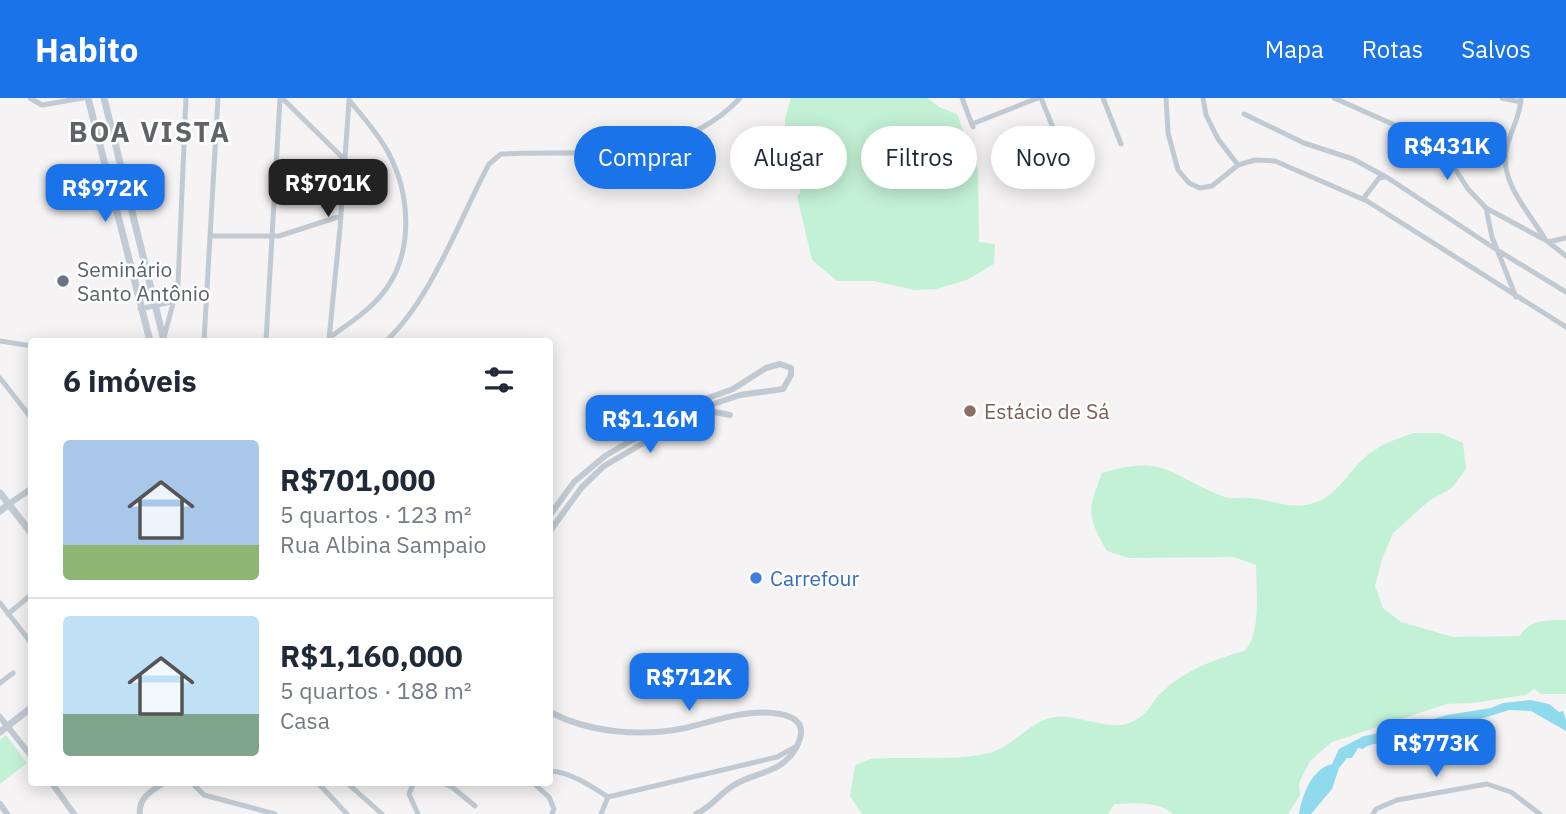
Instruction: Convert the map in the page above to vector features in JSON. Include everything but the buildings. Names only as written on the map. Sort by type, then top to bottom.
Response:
[{"type":"main road","points":[[85,98],[149,338]]},
{"type":"main road","points":[[104,98],[163,338]]},
{"type":"main road","points":[[112,194],[126,188]]},
{"type":"main road","points":[[0,493],[28,529]]},
{"type":"main road","points":[[0,511],[9,504]]},
{"type":"main road","points":[[0,732],[28,710]]},
{"type":"street","points":[[30,98],[42,105],[85,98]]},
{"type":"street","points":[[165,338],[176,301],[186,98]]},
{"type":"street","points":[[204,338],[218,98]]},
{"type":"street","points":[[281,98],[345,160]]},
{"type":"street","points":[[266,338],[281,98]]},
{"type":"street","points":[[389,338],[411,313],[440,262],[489,163],[501,154],[613,152],[672,141],[711,123],[740,98]]},
{"type":"street","points":[[962,98],[972,125],[1040,98],[1052,126]]},
{"type":"street","points":[[1103,98],[1121,144]]},
{"type":"street","points":[[1166,98],[1168,133],[1178,170],[1189,183],[1200,188],[1213,186],[1238,165],[1255,160],[1275,161],[1363,199],[1566,327]]},
{"type":"street","points":[[1203,98],[1206,115],[1217,139],[1238,165]]},
{"type":"street","points":[[1334,98],[1433,142],[1445,153],[1468,189],[1486,208],[1547,241],[1566,256]]},
{"type":"street","points":[[1502,98],[1521,100],[1506,151],[1506,160],[1514,190],[1547,241]]},
{"type":"street","points":[[329,338],[349,99]]},
{"type":"street","points":[[332,338],[363,313],[385,290],[399,268],[406,234],[403,194],[389,153],[372,126],[349,99]]},
{"type":"street","points":[[1244,114],[1304,143],[1353,159],[1566,292]]},
{"type":"street","points":[[1363,199],[1379,178],[1385,177]]},
{"type":"street","points":[[1486,208],[1489,228],[1516,297]]},
{"type":"street","points":[[212,236],[271,237],[341,216]]},
{"type":"street","points":[[1547,241],[1566,238]]},
{"type":"street","points":[[140,309],[176,301]]},
{"type":"street","points":[[0,341],[28,345]]},
{"type":"street","points":[[553,511],[574,482],[605,456],[697,402],[733,388],[766,368],[787,365],[792,371],[783,389],[732,397],[693,415],[604,466],[582,487],[553,527]]},
{"type":"street","points":[[0,378],[28,414]]},
{"type":"street","points":[[732,397],[733,388]]},
{"type":"street","points":[[693,415],[708,410],[730,415]]},
{"type":"street","points":[[9,504],[28,491]]},
{"type":"street","points":[[8,614],[28,597]]},
{"type":"street","points":[[0,603],[28,639]]},
{"type":"street","points":[[0,683],[13,673]]},
{"type":"street","points":[[553,713],[582,725],[634,732],[681,729],[758,713],[781,715],[796,720],[802,730],[786,763],[732,786],[710,807],[696,814]]},
{"type":"street","points":[[0,718],[28,752]]},
{"type":"street","points":[[553,771],[586,783],[608,797],[777,757],[797,745]]},
{"type":"street","points":[[1373,814],[1377,809],[1397,800],[1487,784],[1511,792],[1540,814]]},
{"type":"street","points":[[54,786],[74,814]]},
{"type":"street","points":[[141,814],[142,800],[159,786]]},
{"type":"street","points":[[195,786],[204,794],[275,814]]},
{"type":"street","points":[[321,786],[347,814]]},
{"type":"street","points":[[350,786],[382,814]]},
{"type":"street","points":[[412,786],[409,794],[418,814]]},
{"type":"street","points":[[450,786],[475,806]]},
{"type":"street","points":[[537,786],[549,797],[554,809],[552,814]]},
{"type":"street","points":[[601,814],[608,797]]},
{"type":"street","points":[[0,804],[7,814]]},
{"type":"green space","points":[[791,98],[927,98],[939,107],[957,114],[962,126],[861,126],[861,189],[977,189],[977,166],[979,242],[995,244],[994,264],[967,280],[936,289],[914,290],[874,281],[837,281],[812,260],[797,196],[800,189],[847,189],[847,126],[785,126]]},
{"type":"green space","points":[[1414,433],[1440,433],[1463,443],[1466,469],[1452,488],[1430,500],[1393,533],[1375,586],[1383,608],[1401,622],[1453,637],[1520,636],[1534,623],[1566,620],[1566,694],[1541,694],[1534,689],[1525,695],[1447,704],[1332,742],[1310,761],[1299,783],[1300,795],[1288,814],[1173,814],[1160,807],[1137,803],[1114,804],[1108,814],[862,814],[850,796],[855,765],[871,759],[946,758],[989,753],[1006,745],[1037,723],[1055,717],[1113,725],[1129,723],[1145,713],[1163,691],[1181,677],[1211,662],[1244,651],[1250,644],[1257,610],[1256,565],[1233,557],[1129,558],[1107,551],[1091,513],[1102,473],[1154,466],[1225,497],[1306,505],[1332,493],[1363,459],[1375,450]]},
{"type":"green space","points":[[6,735],[27,763],[0,784],[0,740]]},
{"type":"water","points":[[1530,700],[1549,704],[1559,712],[1563,711],[1566,731],[1531,711],[1509,710],[1468,723],[1461,731],[1453,724],[1363,749],[1358,748],[1352,758],[1347,758],[1339,768],[1332,789],[1311,814],[1299,814],[1305,792],[1318,771],[1332,764],[1339,749],[1364,736],[1447,715]]},
{"type":"place","name":"Seminário Santo Antônio","points":[[63,281]]},
{"type":"place","name":"Estácio de Sá","points":[[970,411]]},
{"type":"place","name":"Carrefour","points":[[756,578]]},
{"type":"district","name":"BOA VISTA","points":[[150,131]]}]
